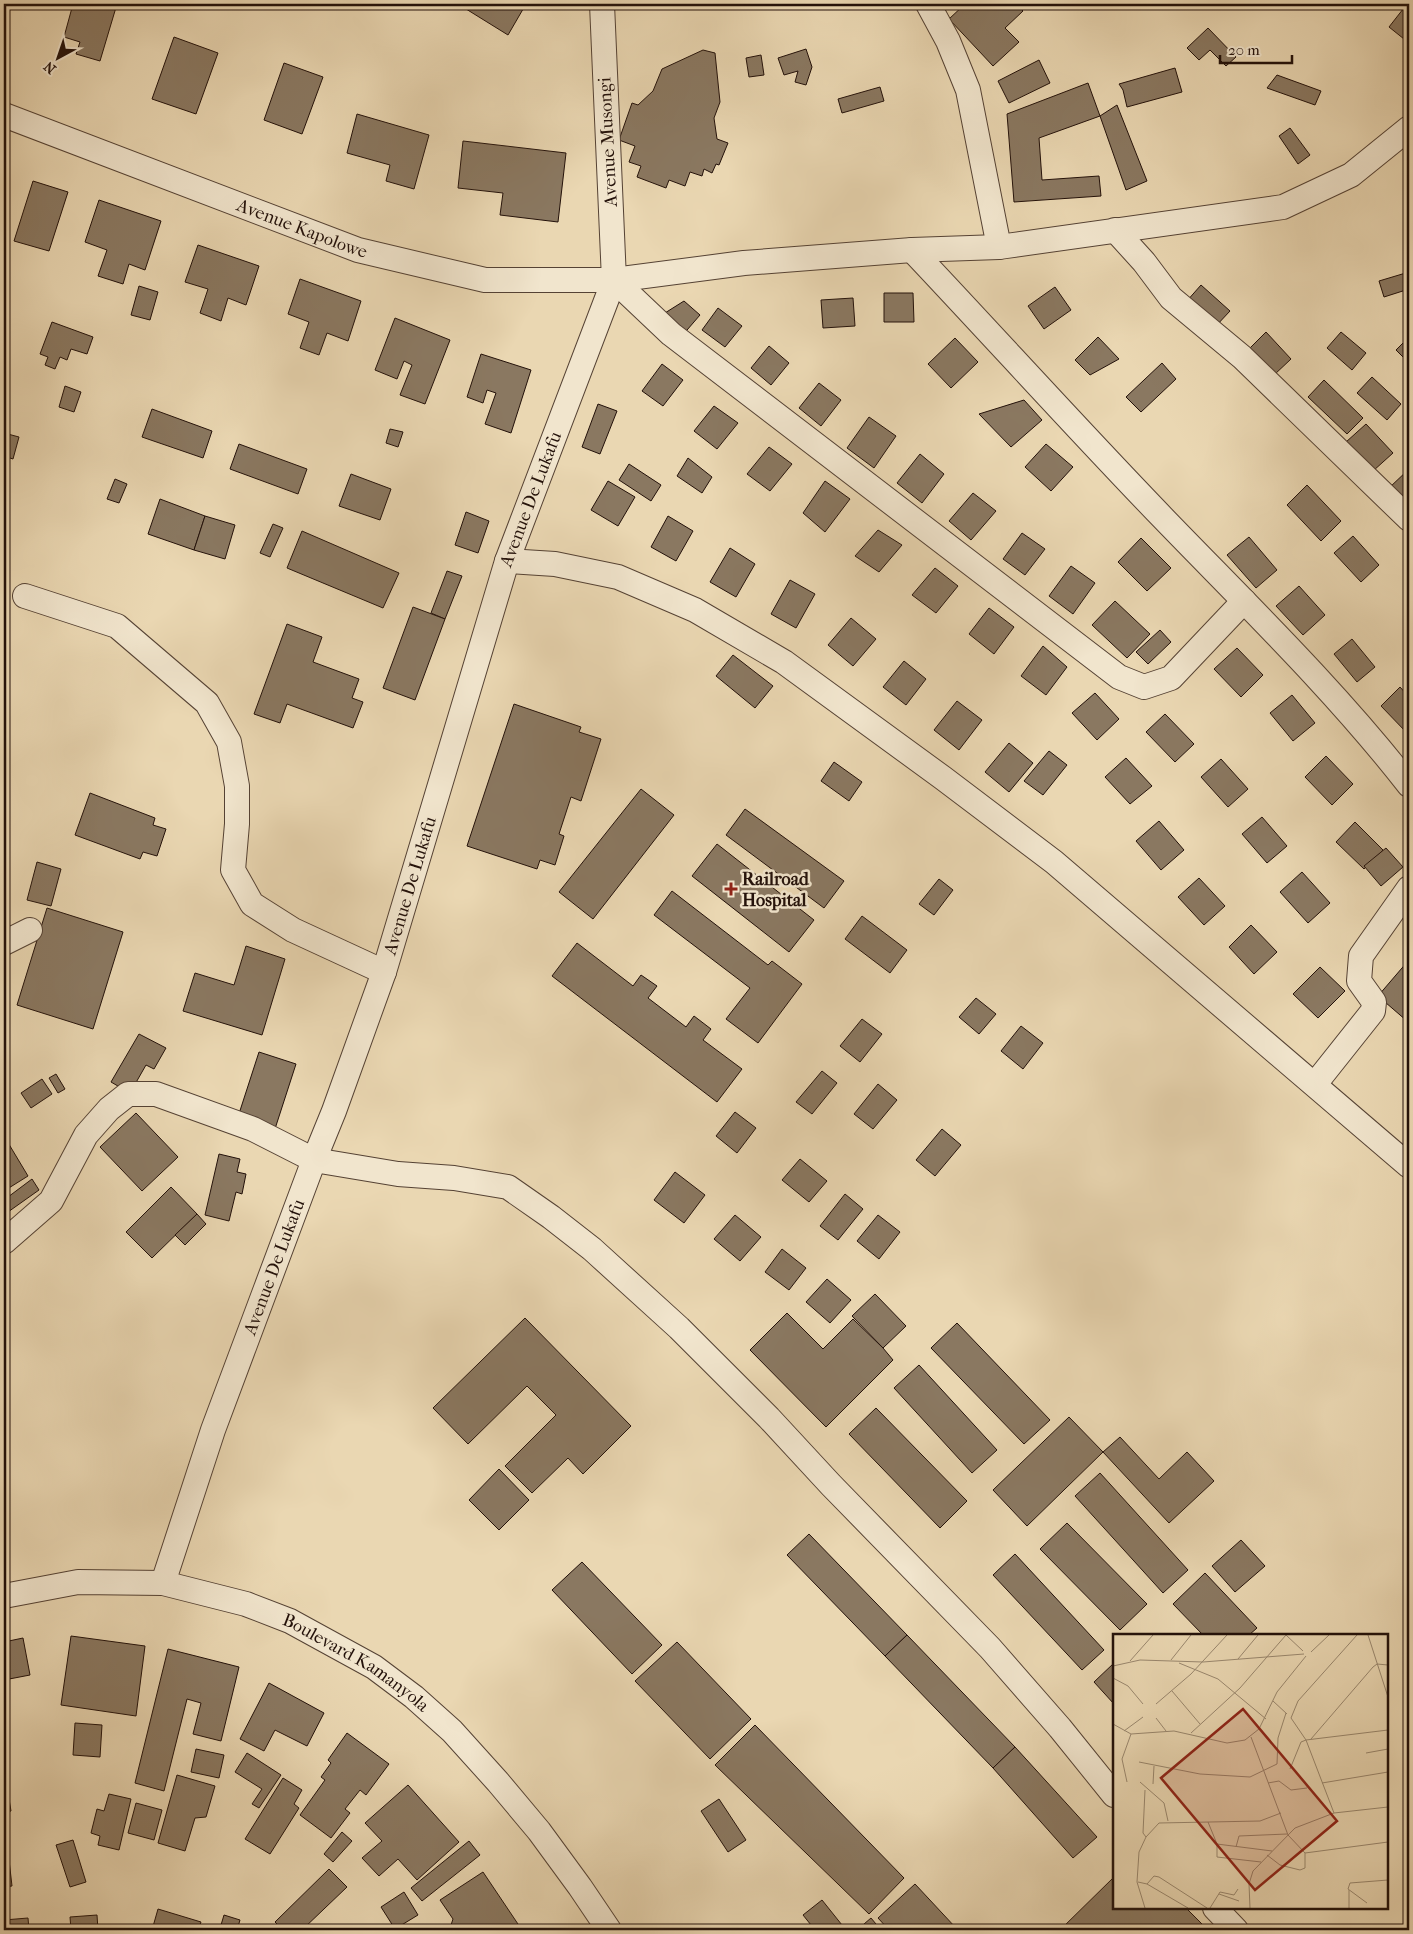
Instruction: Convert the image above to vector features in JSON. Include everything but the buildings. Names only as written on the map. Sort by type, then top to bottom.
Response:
[{"type":"street","name":"Avenue Musongi","points":[[602,4],[614,280]]},
{"type":"street","points":[[928,4],[948,41],[968,90],[999,247]]},
{"type":"street","name":"Avenue Kapolowe","points":[[4,115],[358,250],[485,280],[614,280],[744,263],[912,250],[999,247],[1283,207],[1351,175],[1409,128]]},
{"type":"street","points":[[1115,230],[1144,262],[1171,298],[1242,357],[1409,519]]},
{"type":"street","points":[[912,250],[1373,739],[1409,785]]},
{"type":"street","name":"Avenue De Lukafu","points":[[163,1583],[213,1430],[334,1111],[384,972],[507,561],[614,280]]},
{"type":"street","points":[[614,280],[671,334],[1119,677],[1144,688],[1171,678],[1244,601]]},
{"type":"street","points":[[507,561],[556,564],[618,577],[695,610],[784,662],[1054,862],[1409,1166]]},
{"type":"street","points":[[25,596],[117,626],[207,703],[229,742],[237,786],[237,824],[233,870],[252,904],[293,930],[384,972]]},
{"type":"street","points":[[1315,1084],[1373,1011],[1374,1002],[1359,981],[1361,956],[1409,888]]},
{"type":"street","points":[[4,943],[30,930]]},
{"type":"street","points":[[4,1242],[50,1201],[86,1135],[110,1109],[128,1094],[156,1094],[254,1129],[314,1160],[380,1171],[454,1178],[508,1187],[592,1249],[679,1328],[769,1418],[990,1648],[1060,1728],[1113,1794]]},
{"type":"street","name":"Boulevard Kamanyola","points":[[4,1596],[78,1582],[163,1583],[246,1604],[290,1621],[374,1667],[414,1697],[452,1731],[539,1831],[580,1887],[608,1930]]},
{"type":"street","points":[[1216,1909],[1236,1930]]},
{"type":"place","name":"Railroad Hospital","points":[[731,889]]}]
